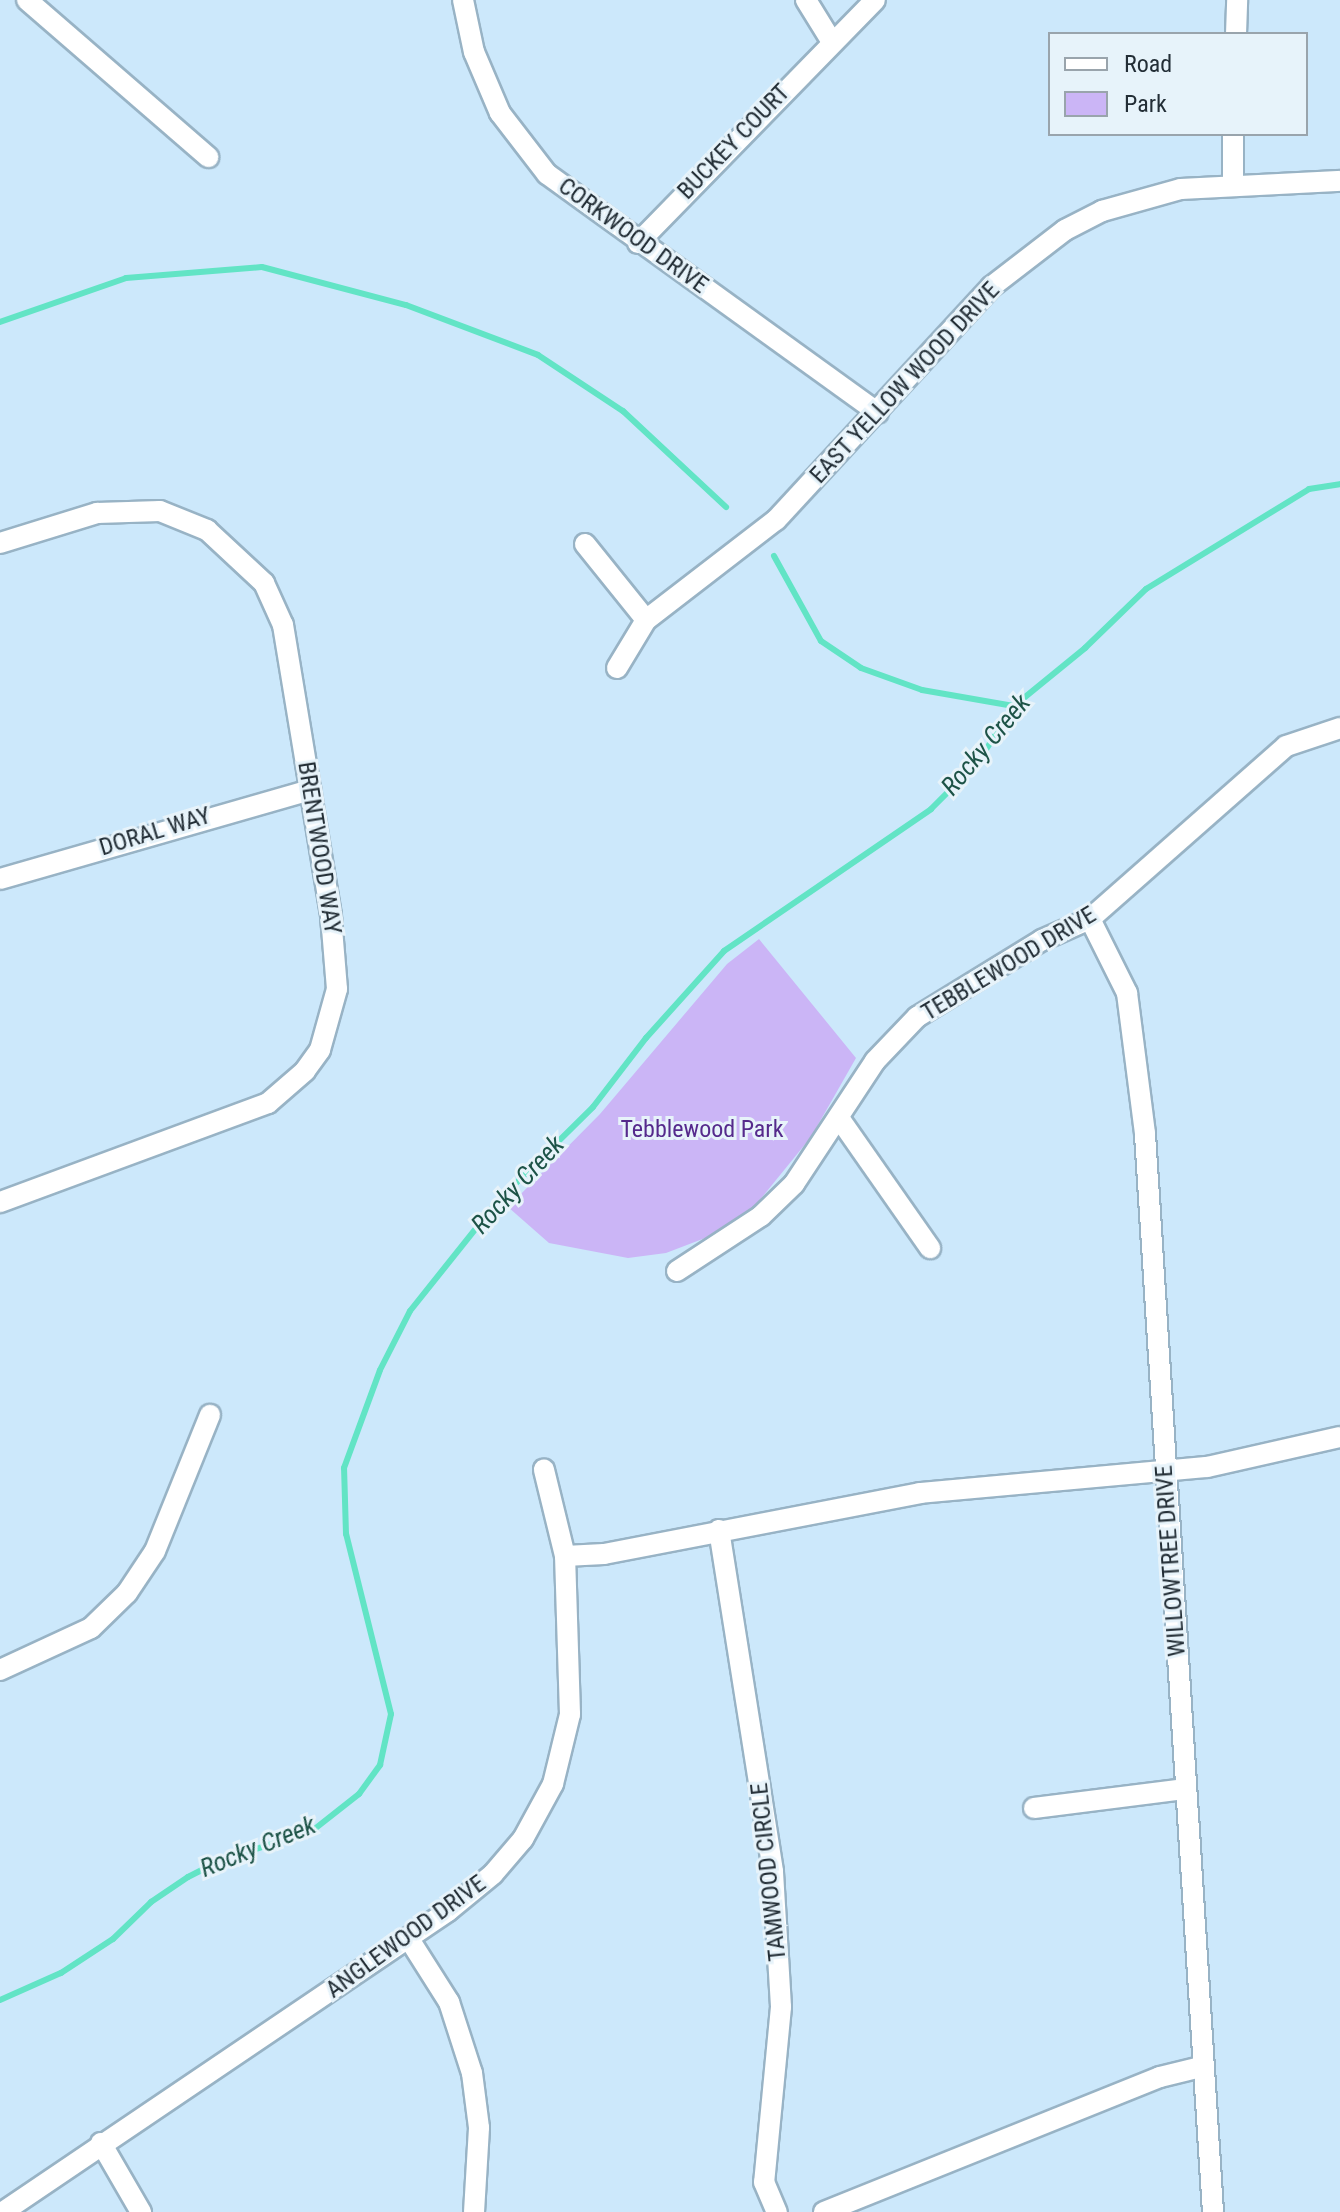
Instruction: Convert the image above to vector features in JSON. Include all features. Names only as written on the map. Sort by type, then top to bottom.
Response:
[{"type":"street","points":[[27,0],[208,157]]},
{"type":"street","name":"CORKWOOD DRIVE","points":[[463,0],[482,73],[512,133],[577,200],[845,384],[878,413]]},
{"type":"street","points":[[806,0],[832,42]]},
{"type":"street","name":"BUCKEY COURT","points":[[638,243],[875,0]]},
{"type":"street","points":[[1236,32],[1237,0]]},
{"type":"street","points":[[1233,136],[1233,186]]},
{"type":"street","name":"EAST YELLOW WOOD DRIVE","points":[[617,668],[646,620],[776,520],[878,413],[991,287],[1065,230],[1153,195],[1233,186],[1340,181]]},
{"type":"street","name":"BRENTWOOD WAY","points":[[0,543],[80,517],[129,510],[160,511],[207,530],[255,573],[283,625],[311,790],[337,989],[325,1039],[305,1071],[268,1103],[0,1202]]},
{"type":"street","points":[[585,544],[646,620]]},
{"type":"street","name":"TEBBLEWOOD DRIVE","points":[[677,1271],[779,1200],[839,1118],[875,1061],[917,1017],[1042,940],[1090,919],[1286,746],[1340,728]]},
{"type":"street","name":"DORAL WAY","points":[[0,879],[311,790]]},
{"type":"street","name":"WILLOWTREE DRIVE","points":[[1090,919],[1112,956],[1134,1024],[1213,2212]]},
{"type":"street","points":[[839,1118],[930,1248]]},
{"type":"street","points":[[0,1670],[91,1628],[127,1593],[155,1551],[210,1415]]},
{"type":"street","points":[[565,1556],[604,1554],[920,1493],[1165,1471],[1240,1461],[1340,1437]]},
{"type":"street","name":"ANGLEWOOD DRIVE","points":[[3,2212],[101,2143],[409,1939],[509,1857],[553,1784],[571,1700],[565,1556],[544,1470]]},
{"type":"street","name":"TAMWOOD CIRCLE","points":[[719,1530],[773,1872],[781,2007],[764,2182],[777,2212]]},
{"type":"street","points":[[1034,1808],[1184,1789]]},
{"type":"street","points":[[409,1939],[449,2002],[472,2073],[479,2128],[474,2212]]},
{"type":"street","points":[[824,2212],[1160,2077],[1201,2067]]},
{"type":"street","points":[[101,2143],[141,2212]]},
{"type":"green space","name":"Tebblewood Park","points":[[759,939],[856,1058],[811,1137],[754,1207],[713,1235],[666,1253],[628,1258],[549,1243],[508,1207],[600,1114],[727,964]]},
{"type":"waterway","points":[[0,322],[126,278],[262,267],[406,305],[538,355],[623,411],[726,507]]},
{"type":"waterway","name":"Rocky Creek","points":[[0,2000],[61,1973],[113,1939],[151,1902],[188,1877],[222,1860],[312,1831],[359,1794],[380,1765],[391,1714],[346,1534],[344,1468],[380,1370],[410,1311],[497,1202],[593,1107],[646,1038],[724,951],[931,809],[978,762],[1014,706],[1085,648],[1146,589],[1309,489],[1340,484]]},
{"type":"waterway","points":[[774,556],[821,641],[861,668],[922,690],[1014,706]]}]
